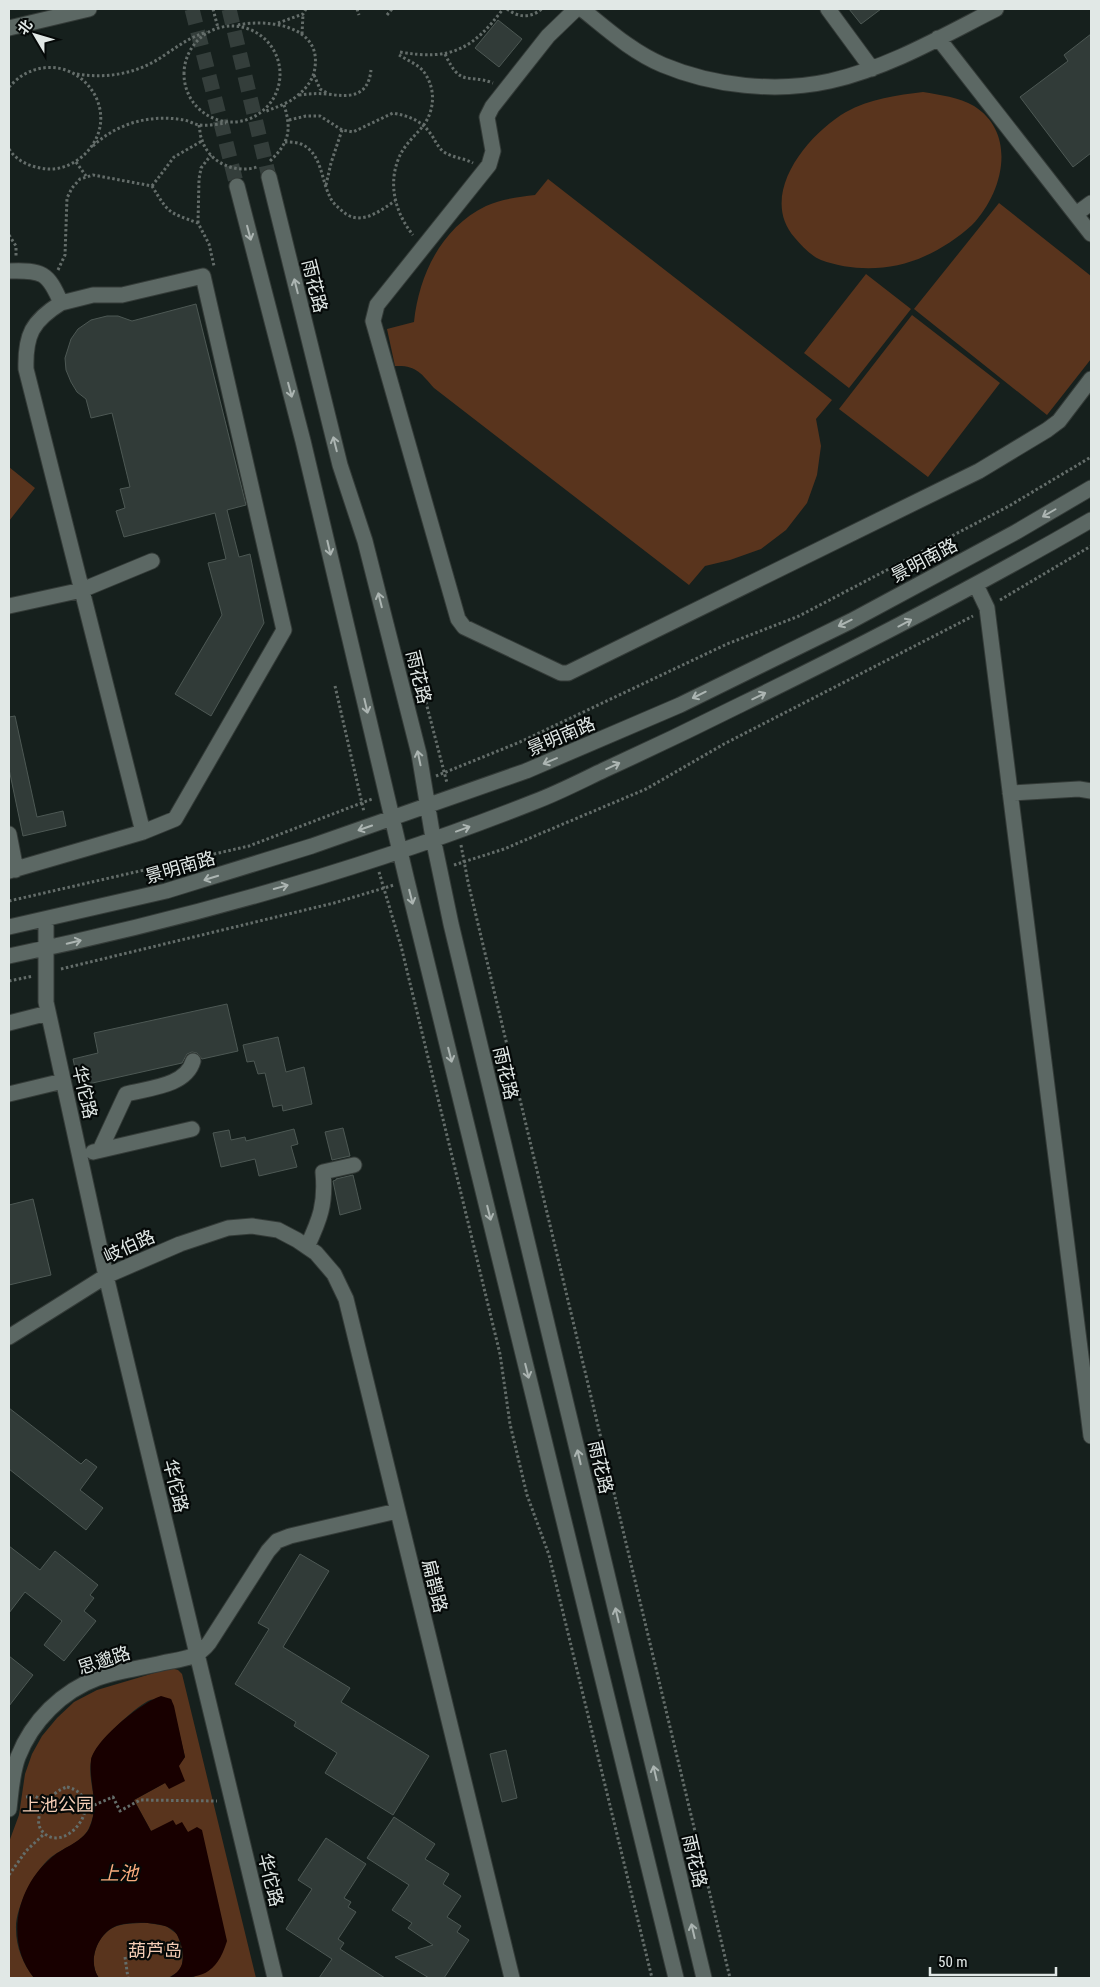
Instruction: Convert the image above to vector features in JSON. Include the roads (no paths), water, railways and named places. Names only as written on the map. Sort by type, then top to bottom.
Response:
[{"type":"street","points":[[9,28],[89,9]]},
{"type":"street","points":[[576,9],[548,36],[492,107],[487,117],[493,151],[489,165],[377,305],[373,321],[458,619],[464,627],[561,673],[568,672],[979,471],[1059,421],[1091,379]]},
{"type":"street","points":[[582,9],[622,42],[662,64],[710,80],[748,87],[787,86],[829,81],[872,69],[996,9]]},
{"type":"street","points":[[828,9],[872,69]]},
{"type":"street","points":[[938,38],[1091,234]]},
{"type":"street","name":"雨花路","points":[[269,178],[340,466],[365,541],[424,780],[433,838],[451,924],[704,1978]]},
{"type":"street","points":[[237,186],[303,441],[386,793],[676,1978]]},
{"type":"street","points":[[1076,214],[1091,203]]},
{"type":"street","points":[[9,271],[34,270],[53,282],[61,303]]},
{"type":"street","points":[[9,834],[12,870],[143,832],[175,819],[284,630],[203,276],[122,295],[94,295],[61,303],[39,320],[31,331],[26,343],[26,369],[143,832]]},
{"type":"street","name":"景明南路","points":[[9,927],[166,892],[312,846],[526,771],[680,705],[851,620],[1016,532],[1091,488]]},
{"type":"street","points":[[9,956],[164,919],[320,877],[458,831],[537,801],[692,730],[863,645],[976,585],[1091,520]]},
{"type":"street","points":[[9,606],[82,590],[152,561]]},
{"type":"street","points":[[976,585],[986,608],[1091,1436]]},
{"type":"street","points":[[1010,793],[1091,790]]},
{"type":"street","name":"华佗路","points":[[46,920],[47,1008],[106,1276],[275,1978]]},
{"type":"street","points":[[9,1023],[47,1008]]},
{"type":"street","points":[[100,1150],[126,1094],[185,1076],[191,1068],[193,1061]]},
{"type":"street","points":[[9,1094],[63,1081]]},
{"type":"street","points":[[79,1155],[192,1129]]},
{"type":"street","points":[[307,1247],[320,1217],[325,1192],[323,1172],[354,1165]]},
{"type":"street","name":"岐伯路","points":[[9,1337],[106,1276],[180,1244],[228,1228],[252,1226],[278,1230]]},
{"type":"street","name":"扁鹊路","points":[[278,1230],[316,1253],[334,1274],[346,1299],[512,1978]]},
{"type":"street","points":[[197,1655],[209,1643],[268,1551],[277,1541],[290,1536],[397,1511]]},
{"type":"street","name":"思邈路","points":[[9,1800],[14,1772],[26,1741],[36,1724],[66,1695],[98,1678],[197,1655]]},
{"type":"water","name":"上池","points":[[161,1696],[171,1699],[174,1706],[185,1757],[179,1766],[185,1781],[169,1789],[165,1783],[134,1800],[151,1831],[173,1820],[176,1825],[182,1822],[188,1832],[197,1827],[202,1830],[227,1941],[223,1953],[218,1962],[206,1973],[198,1976],[168,1978],[177,1972],[182,1962],[182,1948],[175,1932],[168,1927],[153,1923],[128,1923],[109,1930],[99,1942],[94,1957],[94,1964],[99,1978],[34,1978],[25,1964],[19,1948],[18,1916],[22,1900],[38,1871],[50,1859],[81,1838],[89,1829],[94,1812],[91,1761],[100,1743],[131,1714]]},
{"type":"tunnel","points":[[192,9],[237,186]]},
{"type":"tunnel","points":[[229,9],[269,177]]},
{"type":"park label","name":"上池公园","points":[[58,1804]]},
{"type":"park label","name":"葫芦岛","points":[[155,1950]]}]
